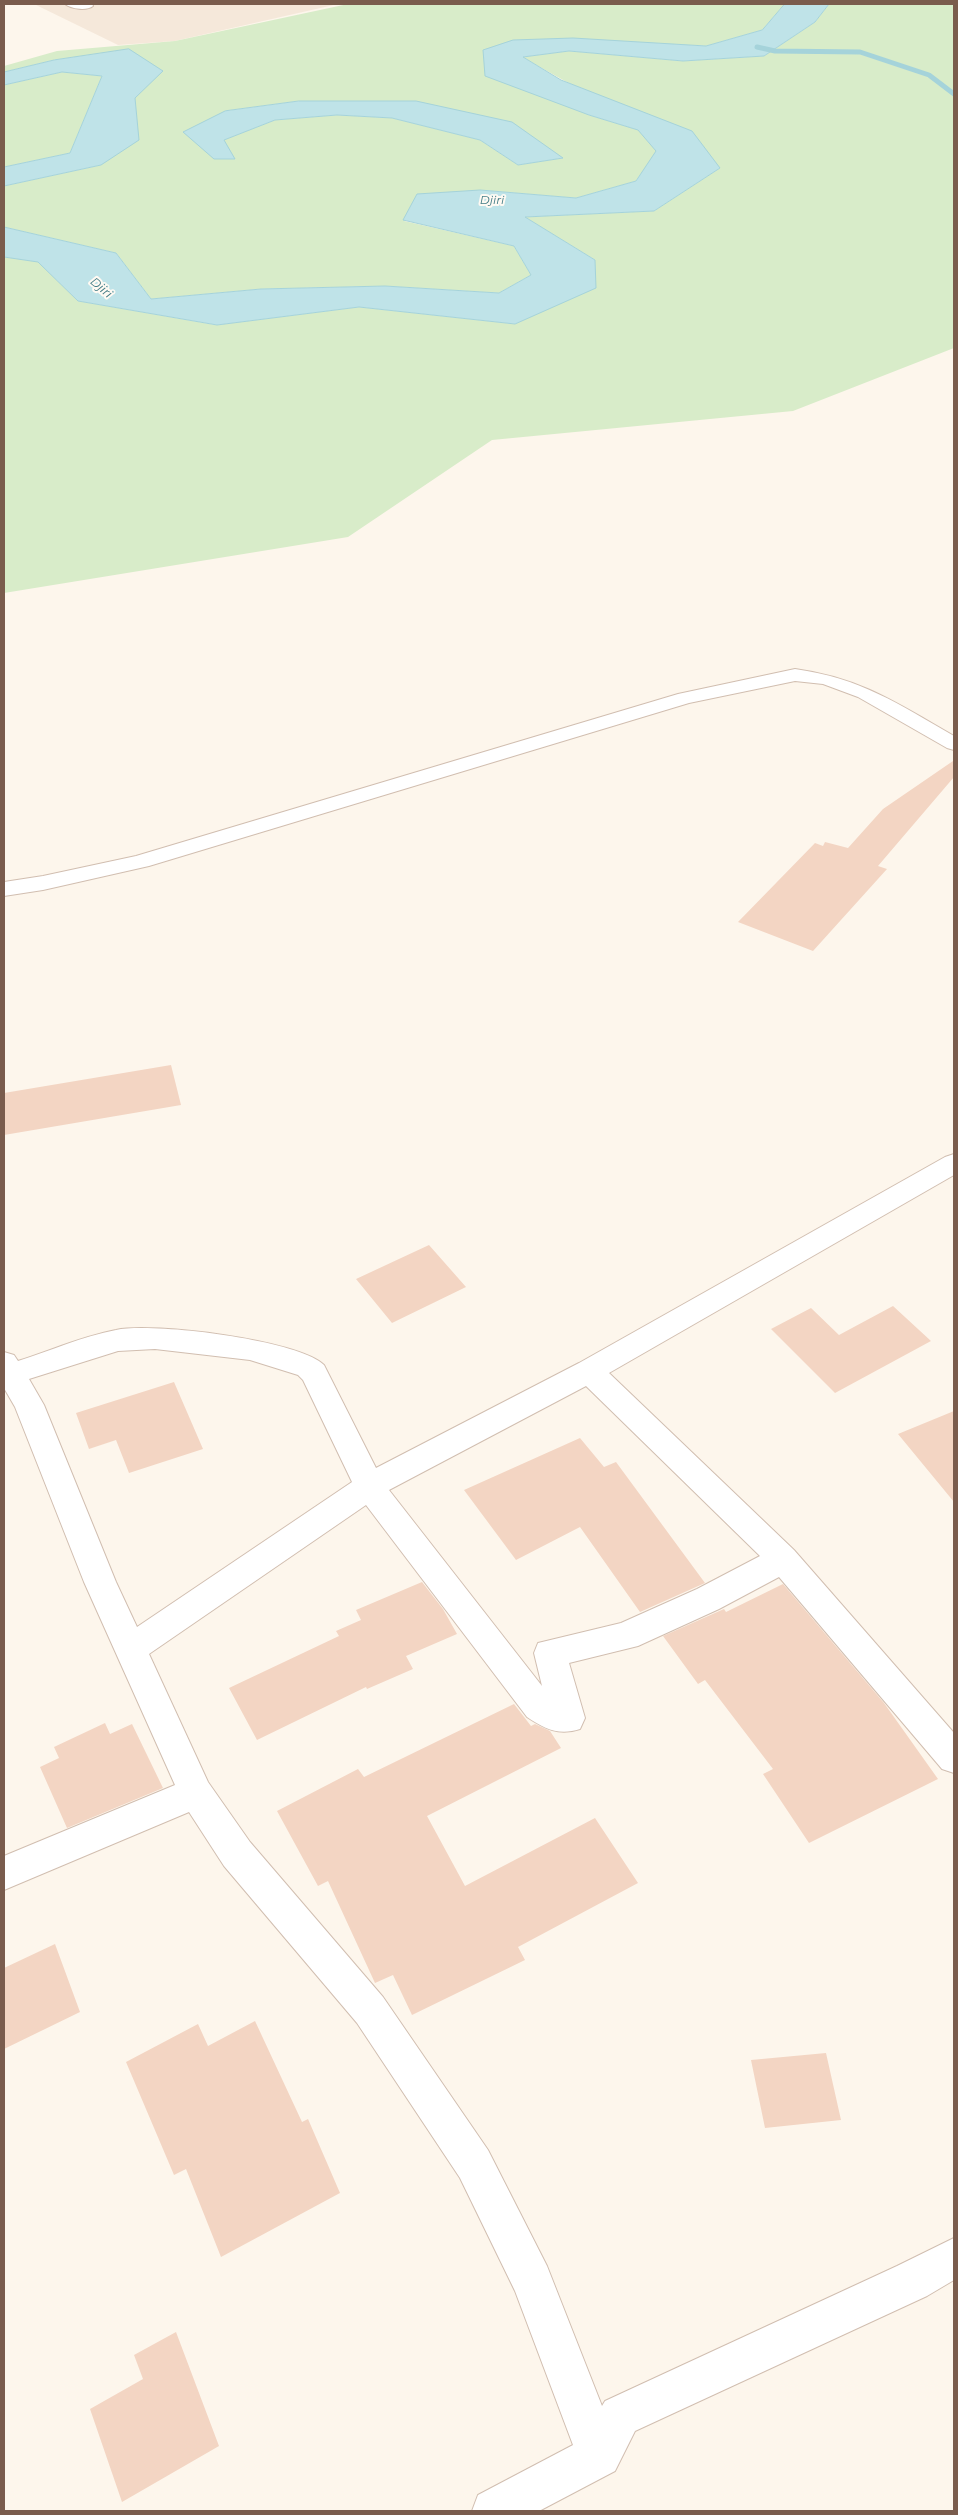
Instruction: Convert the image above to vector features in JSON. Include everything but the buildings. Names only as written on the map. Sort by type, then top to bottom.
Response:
[{"type":"street","points":[[70,4],[88,6]]},
{"type":"street","points":[[4,889],[43,883],[141,861],[685,698],[794,674],[826,679],[865,693],[954,744]]},
{"type":"street","points":[[131,1649],[368,1486],[589,1371],[954,1164]]},
{"type":"street","points":[[599,2455],[532,2280],[474,2164],[370,2010],[237,1854],[196,1793],[163,1725],[100,1582],[29,1405],[7,1368],[117,1340],[155,1338],[250,1350],[293,1361],[314,1372],[368,1486],[539,1707],[554,1717],[568,1718],[550,1654],[626,1636],[708,1599],[783,1559]]},
{"type":"street","points":[[589,1371],[783,1559],[954,1758]]},
{"type":"street","points":[[4,1873],[196,1793]]},
{"type":"street","points":[[494,2511],[599,2455],[620,2416],[912,2281],[954,2258]]},
{"type":"shaded area","points":[[34,4],[338,4],[175,41],[118,45]]},
{"type":"green space","points":[[348,4],[785,4],[762,30],[706,46],[643,43],[483,50],[589,115],[639,130],[657,151],[636,181],[576,198],[480,190],[404,221],[514,246],[531,275],[499,293],[385,286],[261,289],[151,299],[116,253],[4,227],[4,186],[101,165],[128,50],[54,60],[4,72],[4,66],[57,51],[175,41]],"holes":[[[299,101],[416,101],[562,158],[518,165],[480,140],[392,118],[337,115],[275,120],[223,140],[225,111]]]},
{"type":"green space","points":[[829,4],[954,4],[954,348],[793,411],[492,440],[348,537],[4,593],[4,257],[38,261],[78,301],[216,325],[359,307],[515,324],[595,260],[524,217],[654,211],[720,168],[522,57],[569,51],[683,61],[764,56],[815,22]]},
{"type":"green space","points":[[62,72],[102,76],[70,153],[4,167],[4,85]]},
{"type":"water","name":"Djiri","points":[[785,4],[829,4],[815,22],[764,56],[683,61],[569,51],[523,57],[561,80],[692,131],[720,168],[654,211],[525,217],[595,260],[596,288],[515,324],[359,307],[217,325],[78,301],[38,262],[4,257],[4,227],[116,253],[151,299],[261,289],[385,286],[499,293],[531,275],[514,246],[403,220],[417,194],[480,190],[576,198],[636,181],[656,151],[638,130],[589,115],[485,76],[483,50],[513,40],[573,38],[706,46],[762,30]]},
{"type":"water","points":[[129,49],[163,71],[135,98],[139,140],[101,165],[4,186],[4,167],[70,153],[102,76],[62,72],[4,85],[4,72],[54,60]]},
{"type":"water","points":[[299,101],[416,101],[512,122],[563,158],[518,165],[480,140],[392,118],[337,115],[275,120],[224,140],[235,159],[214,159],[183,132],[225,111]]},
{"type":"waterway","points":[[757,47],[775,51],[860,52],[929,75],[954,94]]}]
